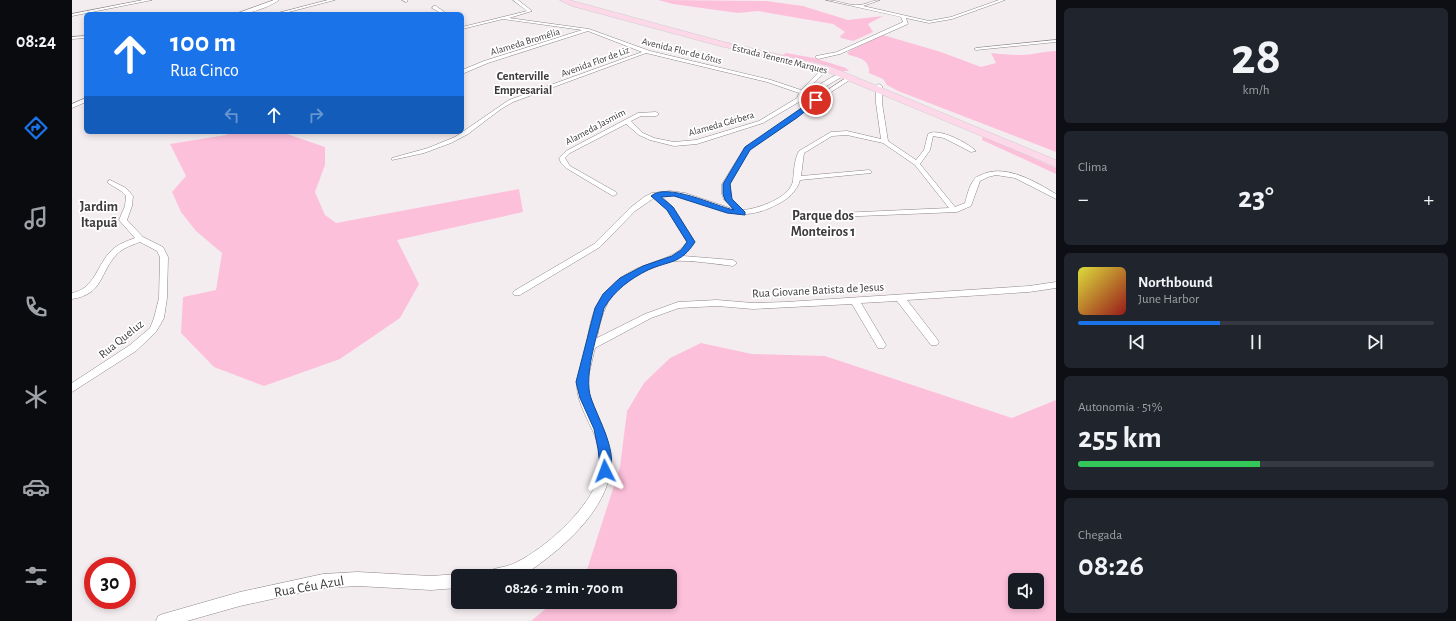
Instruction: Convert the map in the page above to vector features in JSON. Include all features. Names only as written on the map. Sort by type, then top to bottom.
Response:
[{"type":"main road","name":"Estrada Tenente Marques","points":[[563,0],[585,8],[789,56],[818,57],[826,67]]},
{"type":"main road","name":"Estrada Tenente Marques","points":[[569,0],[846,72],[879,89],[1056,164]]},
{"type":"main road","name":"Estrada Tenente Marques","points":[[879,89],[1056,160]]},
{"type":"street","points":[[72,14],[139,0]]},
{"type":"street","points":[[72,14],[150,0]]},
{"type":"street","points":[[244,12],[268,5],[277,0]]},
{"type":"street","points":[[290,12],[333,0]]},
{"type":"street","points":[[464,27],[530,11],[515,0]]},
{"type":"street","points":[[828,0],[918,21]]},
{"type":"street","points":[[858,6],[878,0]]},
{"type":"street","points":[[818,57],[838,53],[906,23],[918,21],[942,21],[1004,0]]},
{"type":"street","points":[[434,7],[442,12]]},
{"type":"street","name":"Avenida Flor de Lótus","points":[[525,13],[537,20],[591,29],[650,51],[769,81],[801,93],[810,93]]},
{"type":"street","points":[[903,17],[906,23]]},
{"type":"street","name":"Avenida Flor de Lótus","points":[[503,18],[591,29]]},
{"type":"street","name":"Alameda Bromélia","points":[[464,71],[591,29]]},
{"type":"street","points":[[72,38],[84,37]]},
{"type":"street","points":[[976,48],[1056,41]]},
{"type":"street","name":"Avenida Flor de Liz","points":[[464,134],[498,108],[512,101],[650,51]]},
{"type":"street","name":"Alameda Gérbera","points":[[627,121],[634,129],[652,139],[674,144],[686,143],[716,136],[761,122],[778,112],[801,93],[826,67],[830,58],[838,53]]},
{"type":"street","points":[[743,214],[728,200],[726,194],[726,184],[747,148],[846,72]]},
{"type":"street","name":"Alameda Gérbera","points":[[801,93],[810,93],[846,72]]},
{"type":"street","points":[[879,89],[879,103],[885,142]]},
{"type":"street","points":[[72,106],[84,101]]},
{"type":"street","name":"Alameda Jasmim","points":[[613,194],[568,167],[562,158],[568,152],[640,114],[656,114]]},
{"type":"street","points":[[517,293],[599,243],[636,208],[655,196],[674,194],[743,214],[759,210],[780,201],[794,186],[801,152],[830,134],[847,133],[885,142],[917,164],[954,210]]},
{"type":"street","name":"Avenida Flor de Liz","points":[[394,160],[430,149],[463,134]]},
{"type":"street","points":[[917,164],[927,150],[929,136],[931,134],[946,136],[973,151]]},
{"type":"street","points":[[796,178],[869,172]]},
{"type":"street","points":[[839,215],[954,210],[968,204],[977,180],[988,174],[1002,174],[1020,178],[1056,197]]},
{"type":"street","name":"Rua Queluz","points":[[72,388],[133,348],[153,330],[159,318],[163,298],[164,257],[160,249],[140,239],[123,220],[129,203],[129,193],[126,188],[110,182]]},
{"type":"street","points":[[516,569],[554,544],[577,522],[598,493],[605,471],[604,449],[599,429],[582,389],[582,382],[599,308],[614,287],[636,272],[675,258],[684,252],[691,242],[670,208],[655,196]]},
{"type":"street","points":[[72,296],[82,293],[95,284],[115,253],[140,239]]},
{"type":"street","points":[[675,258],[733,263]]},
{"type":"street","name":"Rua Giovane Batista de Jesus","points":[[591,346],[648,316],[678,305],[717,303],[753,306],[786,305],[1029,290],[1056,285]]},
{"type":"street","points":[[900,298],[934,342]]},
{"type":"street","points":[[854,301],[881,345]]},
{"type":"street","name":"Rua Céu Azul","points":[[163,621],[240,599],[323,581],[358,579],[431,583],[451,582]]},
{"type":"shaded area","points":[[658,0],[766,1],[803,6],[848,20],[883,16],[868,24],[873,32],[853,41],[841,38],[840,36],[845,32],[833,24],[758,11],[738,13],[673,4]]},
{"type":"shaded area","points":[[883,35],[941,52],[981,67],[996,63],[991,53],[1020,55],[1056,51],[1056,152],[898,91],[887,85],[883,79],[869,73],[869,68],[866,62],[847,53]]},
{"type":"shaded area","points":[[786,53],[814,58],[846,68],[849,71],[842,71],[818,63],[783,55]]},
{"type":"shaded area","points":[[287,134],[325,147],[325,165],[315,192],[325,215],[336,223],[519,189],[523,212],[397,240],[419,284],[400,318],[340,359],[264,386],[214,367],[181,333],[183,297],[216,290],[222,253],[196,231],[181,212],[172,192],[186,176],[170,144],[226,135]]},
{"type":"shaded area","points":[[983,136],[1056,168],[1056,174],[982,140]]},
{"type":"shaded area","points":[[701,343],[752,354],[825,356],[1012,418],[1056,400],[1056,621],[531,621],[546,609],[677,609],[677,569],[587,569],[620,467],[627,411],[644,383],[670,358]]},
{"type":"district","name":"Centerville Empresarial","points":[[523,83]]},
{"type":"district","name":"Jardim Itapuã","points":[[99,214]]},
{"type":"district","name":"Parque dos Monteiros 1","points":[[823,224]]},
{"type":"route","points":[[605,471],[604,449],[599,429],[582,389],[582,382],[599,308],[606,296],[623,280],[636,272],[675,258],[684,252],[691,242],[670,208],[655,196],[674,194],[743,214],[728,200],[726,194],[726,184],[736,165],[747,148],[796,116],[816,100]]}]
